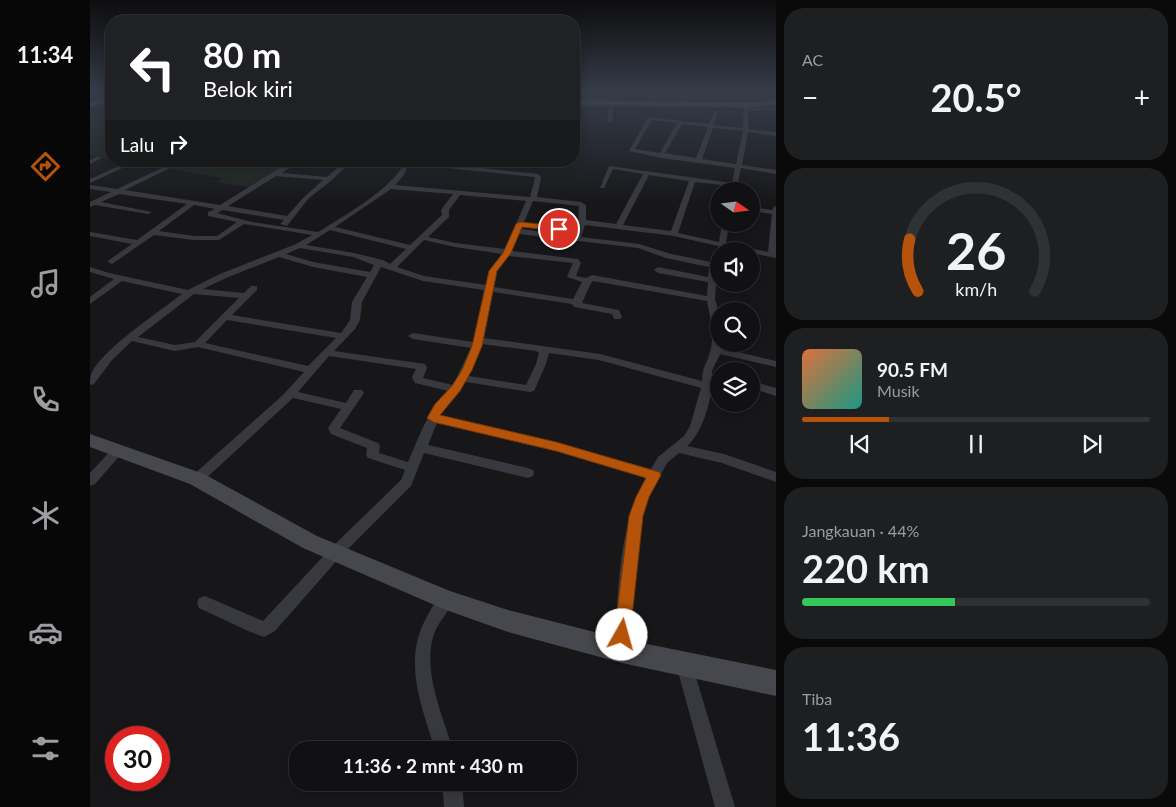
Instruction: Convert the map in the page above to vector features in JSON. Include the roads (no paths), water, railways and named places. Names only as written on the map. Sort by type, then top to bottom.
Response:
[{"type":"street","points":[[643,130],[631,150],[776,172]]},
{"type":"street","points":[[662,156],[677,130]]},
{"type":"street","points":[[698,161],[710,130]]},
{"type":"street","points":[[735,182],[746,130],[776,134]]},
{"type":"street","points":[[90,162],[99,158]]},
{"type":"street","points":[[90,181],[121,167]]},
{"type":"street","points":[[93,204],[168,167]]},
{"type":"street","points":[[287,167],[211,214],[242,222],[319,234]]},
{"type":"street","points":[[280,228],[306,198],[343,167]]},
{"type":"street","points":[[90,382],[108,358],[191,292],[299,246],[330,228],[390,187],[405,167]]},
{"type":"street","points":[[205,603],[264,629],[269,626],[335,553],[406,483],[433,418],[439,407],[456,389],[463,378],[478,343],[493,271],[507,253],[531,199],[538,178],[538,175],[458,167]]},
{"type":"street","points":[[602,187],[611,167],[710,183]]},
{"type":"street","points":[[619,226],[647,173]]},
{"type":"street","points":[[276,174],[330,179]]},
{"type":"street","points":[[674,234],[693,180]]},
{"type":"street","points":[[90,187],[288,218]]},
{"type":"street","points":[[390,187],[581,203],[582,222],[578,235]]},
{"type":"street","points":[[392,267],[446,215],[445,210],[457,194]]},
{"type":"street","points":[[93,204],[148,212]]},
{"type":"street","points":[[112,262],[192,204]]},
{"type":"street","points":[[760,253],[774,255],[776,208]]},
{"type":"street","points":[[760,210],[776,213]]},
{"type":"street","points":[[152,233],[201,239],[219,238],[242,222]]},
{"type":"street","points":[[582,222],[674,234],[710,250]]},
{"type":"street","points":[[330,228],[411,248]]},
{"type":"street","points":[[518,228],[578,235],[639,246],[663,254],[710,254]]},
{"type":"street","points":[[90,234],[138,243]]},
{"type":"street","points":[[423,238],[455,245],[575,262],[577,263],[571,277],[587,281]]},
{"type":"street","points":[[299,246],[354,255],[380,262],[423,278],[577,302],[577,305],[616,312],[617,317]]},
{"type":"street","points":[[278,254],[297,262],[371,275]]},
{"type":"street","points":[[197,479],[291,394],[327,352],[344,336],[355,320],[357,302],[380,262]]},
{"type":"street","points":[[90,269],[121,278],[191,292],[246,296]]},
{"type":"street","points":[[658,270],[710,280]]},
{"type":"street","points":[[90,301],[121,278]]},
{"type":"street","points":[[577,302],[587,281],[592,278],[711,298]]},
{"type":"street","points":[[198,344],[254,288]]},
{"type":"street","points":[[711,292],[712,302]]},
{"type":"street","points":[[226,317],[344,336]]},
{"type":"street","points":[[414,336],[600,357],[707,386]]},
{"type":"street","points":[[131,338],[176,348],[198,344],[311,370]]},
{"type":"street","points":[[463,378],[530,389],[536,372],[545,357],[544,352],[540,349]]},
{"type":"street","points":[[327,352],[421,366],[422,368],[417,379],[419,381],[456,389]]},
{"type":"street","points":[[725,352],[776,364]]},
{"type":"street","points":[[622,651],[631,543],[642,497],[662,460],[688,439],[696,426],[710,379]]},
{"type":"street","points":[[760,387],[776,392]]},
{"type":"street","points":[[358,393],[334,428],[335,430],[372,445],[372,455],[412,468]]},
{"type":"street","points":[[291,394],[348,407]]},
{"type":"street","points":[[433,418],[556,446],[654,475]]},
{"type":"street","points":[[90,440],[197,479],[284,528],[335,553],[446,600],[508,622],[622,651],[776,683]]},
{"type":"street","points":[[421,448],[528,473]]},
{"type":"street","points":[[675,448],[724,459],[776,477]]},
{"type":"street","points":[[90,480],[119,449]]},
{"type":"street","points":[[441,741],[425,683],[423,654],[424,639],[431,621],[446,600]]},
{"type":"street","points":[[684,664],[725,807]]},
{"type":"street","points":[[453,791],[454,807]]}]
